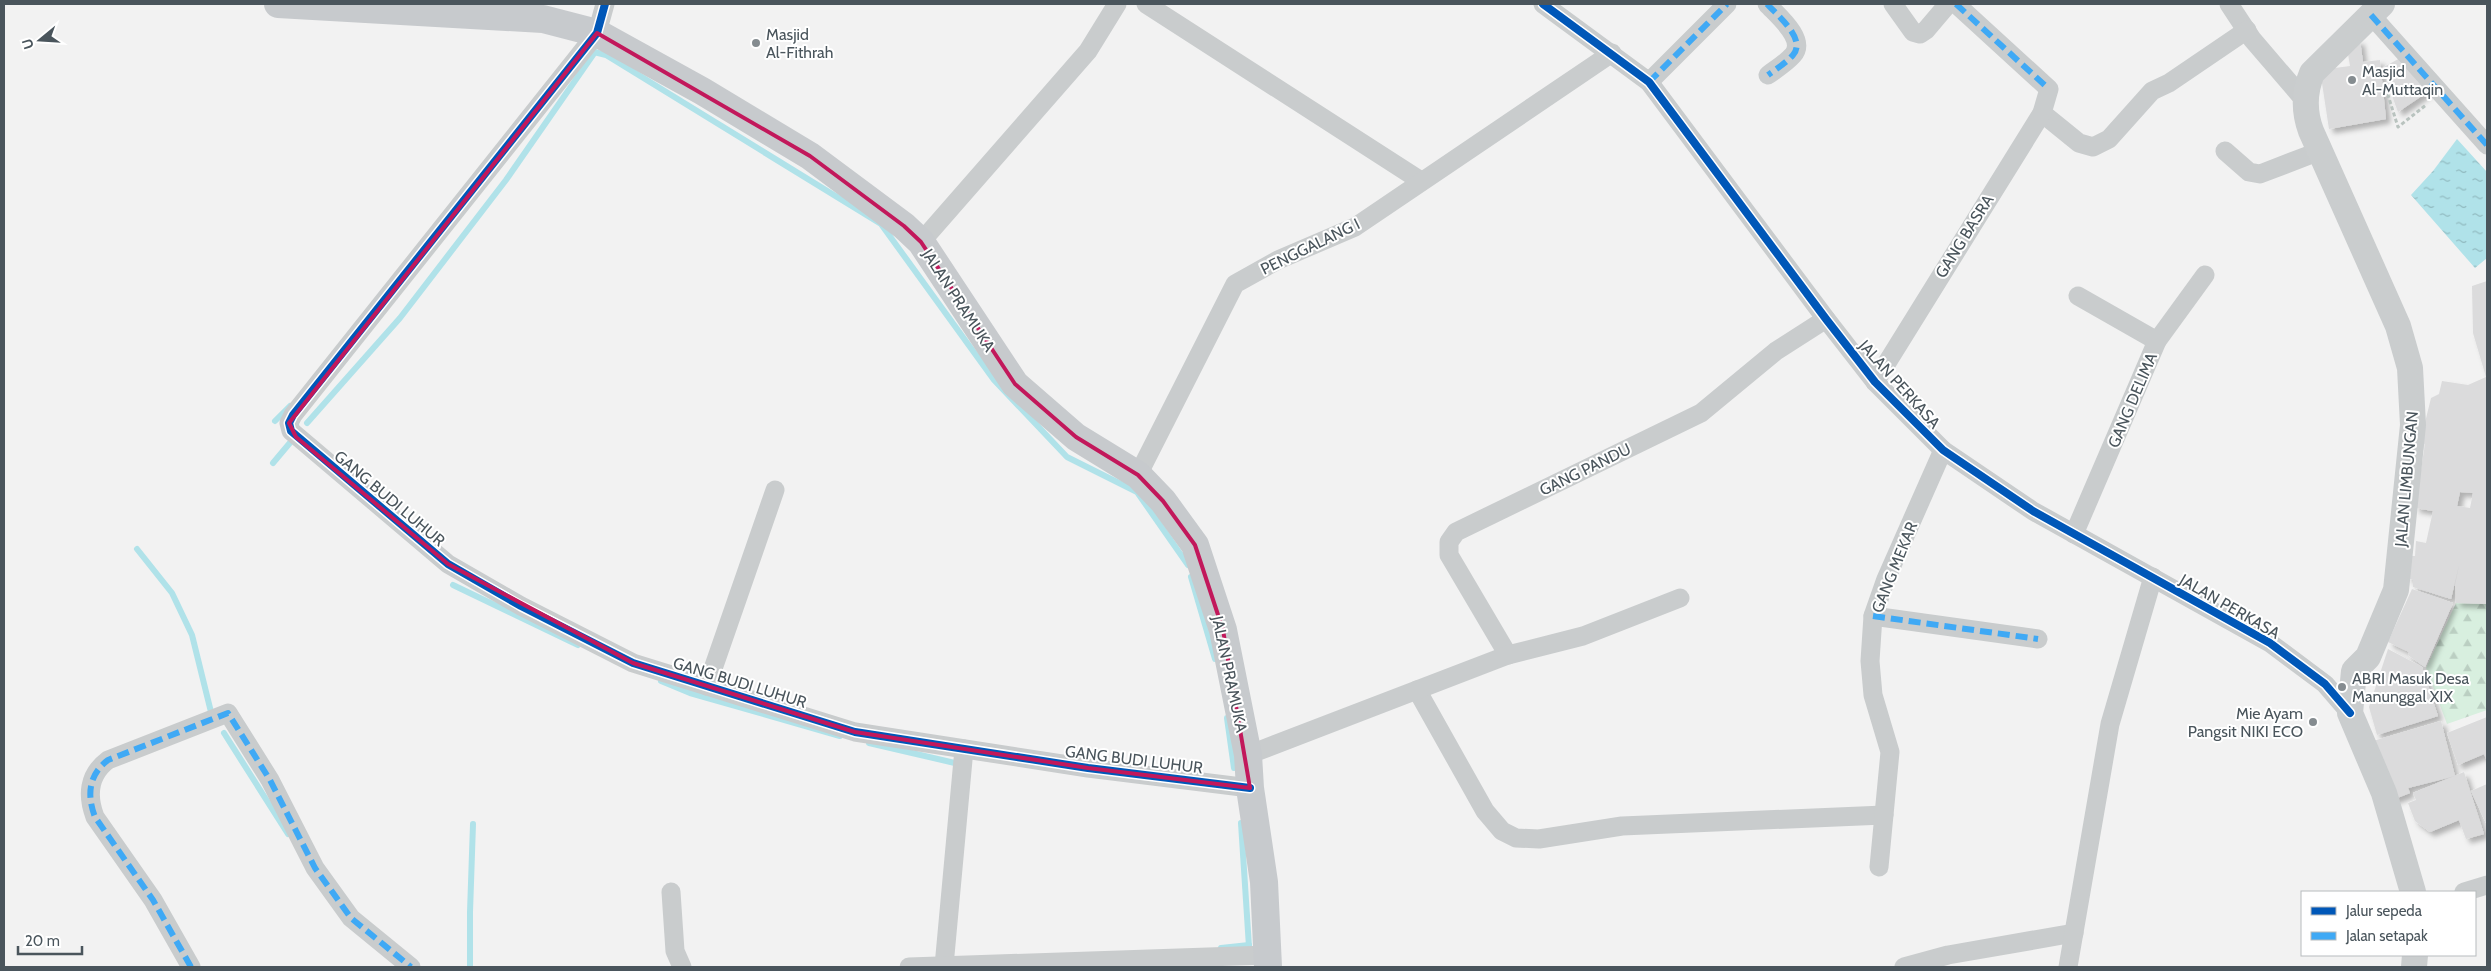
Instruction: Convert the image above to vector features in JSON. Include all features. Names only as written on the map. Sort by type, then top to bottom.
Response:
[{"type":"main road","name":"JALAN PRAMUKA","points":[[278,4],[543,19],[597,33],[702,91],[810,156],[904,226],[921,242],[1015,384],[1076,437],[1138,475],[1163,500],[1195,545],[1223,630],[1248,755],[1250,788],[1264,882],[1267,961]]},
{"type":"street","points":[[597,33],[605,4]]},
{"type":"street","points":[[921,242],[1088,51],[1116,4]]},
{"type":"street","points":[[1146,4],[1421,181]]},
{"type":"street","points":[[1650,82],[1727,4]]},
{"type":"street","points":[[1767,4],[1794,35],[1797,45],[1794,54],[1768,75]]},
{"type":"street","points":[[1893,4],[1913,32],[1920,34],[1926,30],[1948,4]]},
{"type":"street","name":"GANG BASRA","points":[[1875,382],[2042,113],[2049,89],[1956,4]]},
{"type":"street","points":[[2229,4],[2246,30],[2306,102]]},
{"type":"street","name":"JALAN PERKASA","points":[[1555,7],[1650,82],[1875,382],[1943,450],[2033,511],[2270,642],[2325,684],[2350,713]]},
{"type":"street","points":[[2377,9],[2487,145]]},
{"type":"street","name":"JALAN LIMBUNGAN","points":[[2354,671],[2371,652],[2396,590],[2413,425],[2410,368],[2398,326],[2307,119],[2306,102],[2307,84],[2312,73],[2377,9]]},
{"type":"street","points":[[2042,113],[2080,143],[2093,147],[2109,139],[2152,91],[2169,83],[2246,30]]},
{"type":"street","name":"GANG BUDI LUHUR","points":[[597,33],[293,415],[289,423],[291,431],[448,564],[521,606],[633,663],[854,732],[1088,768],[1250,788]]},
{"type":"street","name":"PENGGALANG I","points":[[1138,475],[1235,284],[1278,260],[1355,227],[1612,53]]},
{"type":"street","points":[[2225,151],[2249,172],[2260,174],[2320,151]]},
{"type":"street","name":"GANG DELIMA","points":[[2074,534],[2157,342],[2205,276]]},
{"type":"street","points":[[2078,296],[2157,342]]},
{"type":"street","name":"GANG PANDU","points":[[1508,655],[1449,555],[1449,542],[1456,532],[1701,413],[1776,351],[1826,319]]},
{"type":"street","name":"GANG MEKAR","points":[[1879,867],[1890,752],[1873,695],[1870,661],[1874,616],[1886,579],[1943,450]]},
{"type":"street","points":[[706,686],[775,490]]},
{"type":"street","points":[[2068,967],[2110,724],[2153,577]]},
{"type":"street","points":[[1248,755],[1508,655],[1583,636],[1680,598]]},
{"type":"street","points":[[1874,616],[2038,639]]},
{"type":"street","points":[[2325,684],[2354,671],[2350,713],[2384,793],[2413,891]]},
{"type":"street","points":[[1417,690],[1485,811],[1502,831],[1516,838],[1539,839],[1622,826],[1884,815]]},
{"type":"street","points":[[190,967],[153,900],[95,817],[89,802],[91,785],[98,767],[108,760],[228,713],[270,780],[315,868],[351,918],[410,967]]},
{"type":"street","points":[[944,966],[964,749]]},
{"type":"street","points":[[2467,891],[2487,885]]},
{"type":"street","points":[[671,892],[675,951],[682,967]]},
{"type":"street","points":[[1904,967],[1948,955],[2074,933]]},
{"type":"street","points":[[909,967],[1267,961]]},
{"type":"path","points":[[2383,90],[2387,92],[2398,127],[2430,102]]},
{"type":"highlighted area","points":[[597,33],[810,156],[904,226],[921,242],[1015,384],[1076,437],[1138,475],[1163,501],[1195,545],[1223,630],[1250,788],[1088,768],[855,732],[633,663],[448,564],[296,437],[289,423]]},
{"type":"green space","points":[[2456,603],[2487,604],[2487,710],[2447,724],[2426,668]]},
{"type":"water","points":[[2457,139],[2487,172],[2487,258],[2475,268],[2411,195],[2433,171]]},
{"type":"building","name":"Masjid Al-Muttaqin","points":[[2360,40],[2363,62],[2380,60],[2386,119],[2329,129],[2320,70],[2350,66],[2346,42]]},
{"type":"building","points":[[2402,57],[2429,91],[2398,112],[2382,68]]},
{"type":"building","points":[[2487,281],[2487,604],[2456,603],[2455,585],[2459,565],[2451,599],[2413,587],[2413,580],[2408,578],[2409,556],[2415,556],[2416,541],[2426,543],[2433,511],[2415,508],[2425,444],[2420,443],[2431,398],[2439,394],[2442,381],[2468,385],[2486,377],[2473,333],[2472,286]],"holes":[[[2460,492],[2473,493],[2470,508],[2457,506]]]},
{"type":"building","points":[[2412,589],[2453,603],[2425,667],[2408,655],[2409,652],[2388,642]]},
{"type":"building","points":[[2388,649],[2422,667],[2438,716],[2377,735],[2369,707]]},
{"type":"building","points":[[2487,717],[2487,761],[2484,754],[2458,765],[2447,733]]},
{"type":"building","points":[[2441,721],[2455,776],[2408,788],[2410,793],[2392,800],[2373,741]]},
{"type":"building","points":[[2464,772],[2484,834],[2466,839],[2459,820],[2430,832],[2415,821],[2408,803],[2416,800],[2413,793]]},
{"type":"building","points":[[2487,784],[2487,825],[2471,791]]},
{"type":"waterway","points":[[594,52],[606,55],[881,224],[994,380],[1067,457],[1137,492],[1188,565]]},
{"type":"waterway","points":[[307,423],[400,318],[506,180],[595,52]]},
{"type":"waterway","points":[[275,421],[290,406]]},
{"type":"waterway","points":[[273,463],[294,438]]},
{"type":"waterway","points":[[137,549],[172,593],[192,635],[211,712]]},
{"type":"waterway","points":[[1191,577],[1215,659]]},
{"type":"waterway","points":[[453,585],[578,645]]},
{"type":"waterway","points":[[661,681],[690,693],[840,736]]},
{"type":"waterway","points":[[1227,718],[1234,768]]},
{"type":"waterway","points":[[224,733],[288,834]]},
{"type":"waterway","points":[[869,743],[959,764],[959,766]]},
{"type":"waterway","points":[[1241,823],[1249,947]]},
{"type":"waterway","points":[[470,967],[473,824]]},
{"type":"waterway","points":[[1221,948],[1249,945]]},
{"type":"marked path","points":[[1649,82],[1727,4]]},
{"type":"marked path","points":[[1767,4],[1789,28],[1796,42],[1796,49],[1793,55],[1768,75]]},
{"type":"marked path","points":[[1956,4],[2049,89]]},
{"type":"marked path","points":[[2371,15],[2487,145]]},
{"type":"marked path","points":[[1873,616],[2038,639]]},
{"type":"marked path","points":[[191,967],[153,900],[95,817],[90,794],[91,786],[96,772],[108,760],[228,713],[270,780],[315,868],[351,918],[411,967]]},
{"type":"cycle path","points":[[605,4],[597,33],[293,415],[289,423],[291,431],[448,564],[521,606],[633,663],[855,732],[1088,768],[1250,788]]},
{"type":"cycle path","points":[[1543,4],[1649,82],[1875,382],[1943,450],[2033,511],[2270,643],[2325,684],[2350,713]]},
{"type":"place","name":"Masjid Al-Fithrah","points":[[756,43]]},
{"type":"place","name":"Masjid Al-Muttaqin","points":[[2352,80]]},
{"type":"place","name":"ABRI Masuk Desa Manunggal XIX","points":[[2342,687]]},
{"type":"place","name":"Mie Ayam Pangsit NIKI ECO","points":[[2313,722]]}]
